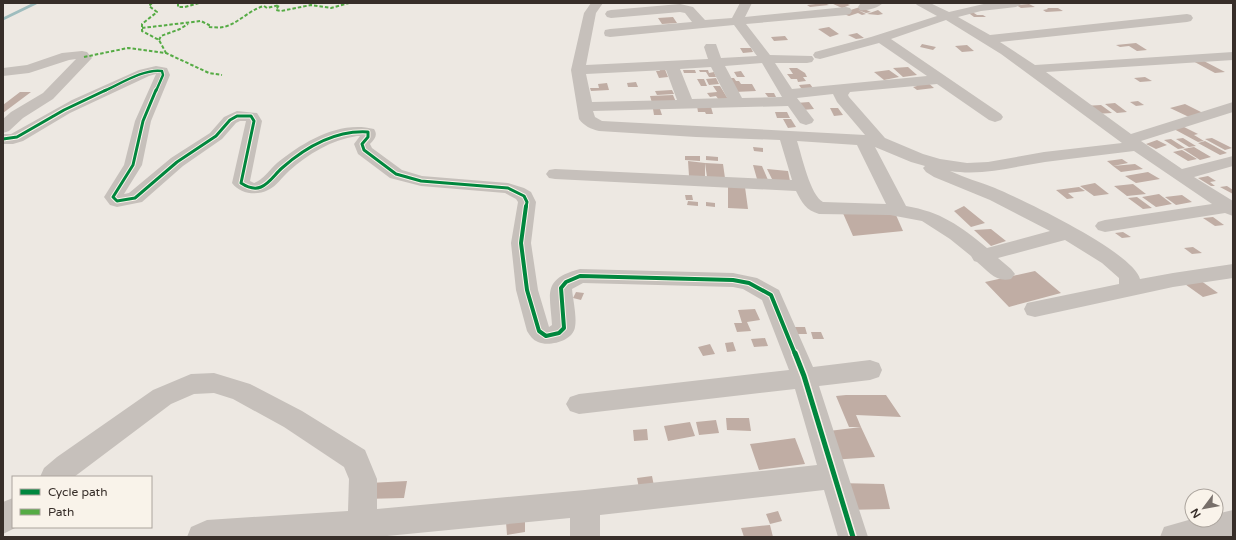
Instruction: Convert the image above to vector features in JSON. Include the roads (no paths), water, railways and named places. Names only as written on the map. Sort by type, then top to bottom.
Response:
[{"type":"street","points":[[597,3],[590,13],[578,70],[588,119],[599,126],[787,135],[871,141],[916,158],[939,164],[967,168],[988,167],[1132,143],[1233,107]]},
{"type":"street","points":[[737,21],[746,3]]},
{"type":"street","points":[[864,7],[877,3]]},
{"type":"street","points":[[922,3],[990,39],[1132,143],[1231,209]]},
{"type":"street","points":[[820,54],[881,38],[947,15],[998,4],[1016,3]]},
{"type":"street","points":[[611,14],[680,8],[689,10],[702,25]]},
{"type":"street","points":[[610,33],[846,11]]},
{"type":"street","points":[[990,39],[1187,18]]},
{"type":"street","points":[[737,21],[766,59],[806,120]]},
{"type":"street","points":[[881,38],[995,117]]},
{"type":"street","points":[[711,47],[716,63],[736,101]]},
{"type":"street","points":[[3,72],[38,67],[67,56],[82,55],[85,58],[48,96],[17,115],[3,128]]},
{"type":"street","points":[[1032,69],[1233,56]]},
{"type":"street","points":[[578,70],[766,59],[807,59]]},
{"type":"street","points":[[670,65],[686,103]]},
{"type":"street","points":[[3,139],[5,140],[22,135],[63,110],[144,73],[156,70],[162,71],[163,75],[143,121],[133,165],[113,197],[117,201],[135,198],[177,162],[216,136],[230,120],[237,116],[251,116],[254,120],[241,184],[248,188],[259,188],[300,154],[324,141],[357,130],[368,132],[368,136],[362,144],[364,150],[396,174],[421,181],[508,188],[524,196],[527,202],[521,243],[527,290],[539,331],[546,336],[559,333],[564,328],[561,288],[566,282],[580,276],[733,280],[749,283],[771,295],[804,376],[853,537]]},
{"type":"street","points":[[586,107],[736,101],[790,97],[941,79]]},
{"type":"street","points":[[844,90],[840,95],[871,141],[899,211]]},
{"type":"street","points":[[787,135],[803,186],[811,203],[819,208],[899,211],[930,217],[952,231],[1004,274]]},
{"type":"street","points":[[916,158],[955,181],[996,196],[1101,253],[1129,276],[1130,289]]},
{"type":"street","points":[[1180,175],[1233,161]]},
{"type":"street","points":[[555,174],[803,186]]},
{"type":"street","points":[[1105,226],[1231,209]]},
{"type":"street","points":[[981,256],[1066,233]]},
{"type":"street","points":[[1035,309],[1173,280],[1233,271]]},
{"type":"street","points":[[579,404],[804,376],[870,370]]},
{"type":"street","points":[[55,476],[162,396],[191,384],[214,383],[241,391],[287,416],[355,459],[363,480],[363,530]]},
{"type":"street","points":[[202,537],[207,535],[363,530],[585,503],[834,476]]},
{"type":"street","points":[[585,503],[585,537]]},
{"type":"street","points":[[3,520],[12,513]]},
{"type":"street","points":[[1175,537],[1233,524]]},
{"type":"waterway","points":[[3,19],[36,3]]}]
